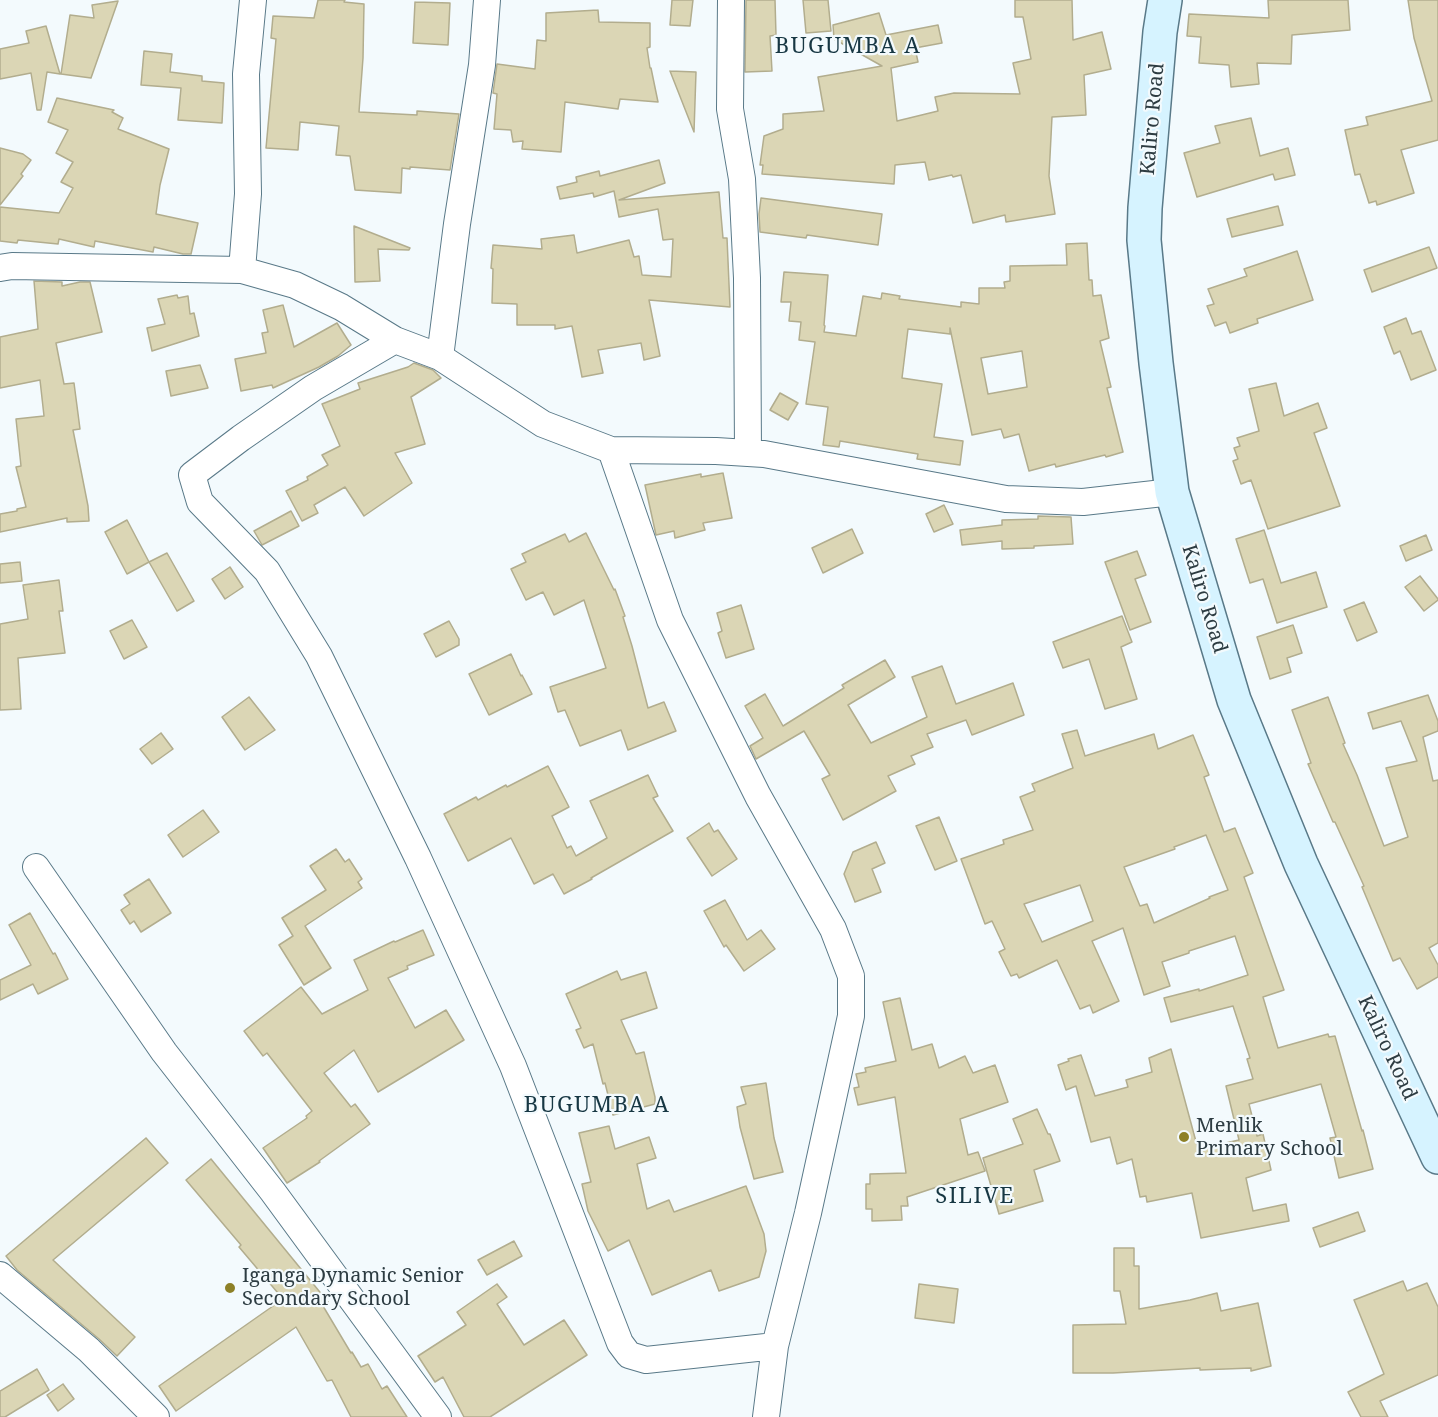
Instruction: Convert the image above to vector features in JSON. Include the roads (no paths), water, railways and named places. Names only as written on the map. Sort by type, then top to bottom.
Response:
[{"type":"main road","name":"Kaliro Road","points":[[1165,0],[1158,55],[1144,240],[1172,492],[1234,700],[1301,864],[1438,1157]]},
{"type":"street","points":[[242,270],[248,194],[246,75],[253,0]]},
{"type":"street","points":[[440,357],[457,224],[482,65],[487,0]]},
{"type":"street","points":[[731,0],[730,109],[742,179],[747,278],[748,453]]},
{"type":"street","points":[[0,268],[242,270],[296,285],[341,307],[395,340],[440,357],[543,424],[611,450],[764,454],[1006,500],[1083,502],[1172,492]]},
{"type":"street","points":[[395,340],[314,388],[192,475],[200,502],[267,572],[319,656],[418,858],[513,1066],[620,1343],[629,1354],[646,1360],[775,1346]]},
{"type":"street","points":[[611,450],[670,620],[758,796],[833,928],[851,976],[850,1016],[808,1213],[775,1346],[765,1417]]},
{"type":"street","points":[[36,867],[164,1052],[273,1192],[438,1417]]},
{"type":"street","points":[[0,1275],[89,1350],[156,1417]]},
{"type":"place","name":"Menlik Primary School","points":[[1184,1137]]},
{"type":"place","name":"Iganga Dynamic Senior Secondary School","points":[[230,1288]]},
{"type":"district","name":"BUGUMBA A","points":[[848,47]]},
{"type":"district","name":"BUGUMBA A","points":[[597,1106]]},
{"type":"district","name":"SILIVE","points":[[975,1197]]}]
